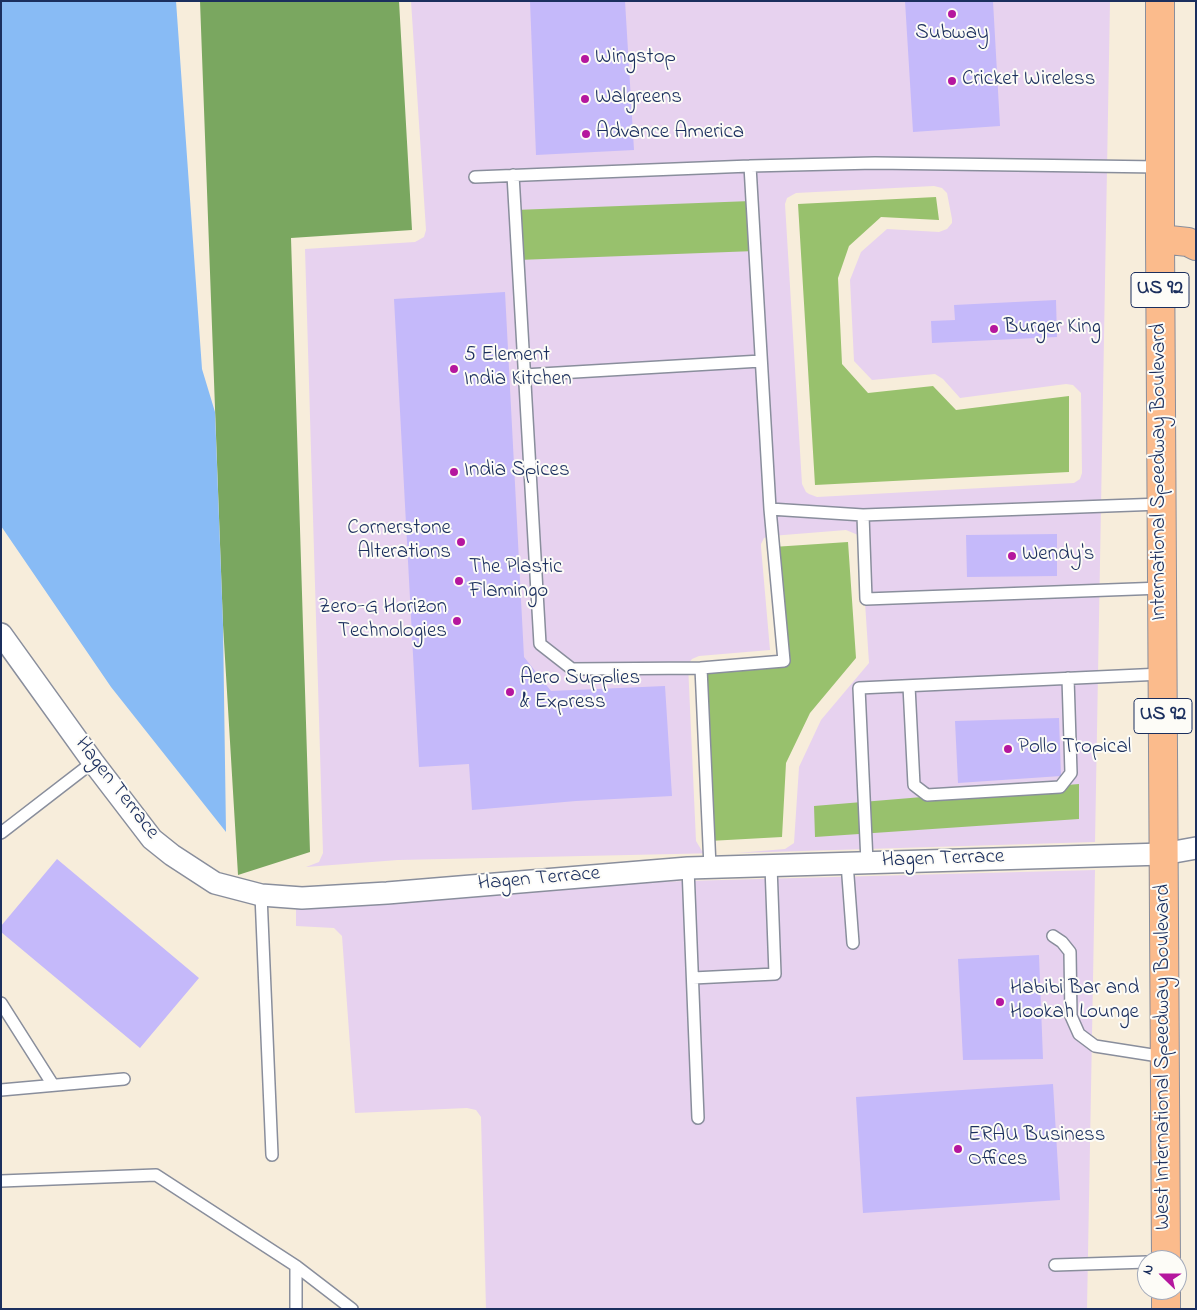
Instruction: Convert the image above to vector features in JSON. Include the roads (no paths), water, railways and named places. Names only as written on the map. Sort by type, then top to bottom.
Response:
[{"type":"main road","name":"International Speedway Boulevard","points":[[1160,1],[1159,167],[1163,854]]},
{"type":"main road","points":[[1160,239],[1188,242],[1196,246]]},
{"type":"main road","name":"West International Speedway Boulevard","points":[[1163,854],[1166,1250]]},
{"type":"street","name":"Hagen Terrace","points":[[1,634],[93,762],[152,839],[172,855],[215,883],[261,895],[302,898],[688,868],[1163,854],[1196,848]]},
{"type":"lane","points":[[475,176],[874,163],[1159,167]]},
{"type":"lane","points":[[513,175],[540,644],[572,669],[701,668],[784,662],[770,509],[750,166]]},
{"type":"lane","points":[[524,374],[761,361]]},
{"type":"lane","points":[[770,509],[863,515],[1161,504]]},
{"type":"lane","points":[[863,515],[866,599],[1162,588]]},
{"type":"lane","points":[[701,668],[710,867]]},
{"type":"lane","points":[[853,943],[857,863],[859,688],[1162,674]]},
{"type":"lane","points":[[909,686],[914,785],[927,795],[1060,787],[1071,773],[1068,678]]},
{"type":"lane","points":[[1,833],[93,762]]},
{"type":"lane","points":[[692,978],[775,974],[771,866]]},
{"type":"lane","points":[[688,868],[698,1118]]},
{"type":"lane","points":[[261,895],[272,1156]]},
{"type":"lane","points":[[1053,936],[1062,942],[1070,952],[1071,1016],[1079,1034],[1095,1046],[1165,1057]]},
{"type":"lane","points":[[1,1003],[53,1085]]},
{"type":"lane","points":[[1,1090],[124,1079]]},
{"type":"lane","points":[[1,1180],[156,1175],[296,1266],[352,1309]]},
{"type":"lane","points":[[1055,1266],[1137,1262]]},
{"type":"lane","points":[[296,1266],[296,1309]]},
{"type":"water","points":[[1,1],[176,1],[202,369],[215,412],[223,625],[226,832],[111,687],[1,526]]},
{"type":"place","name":"Subway","points":[[952,14]]},
{"type":"place","name":"Wingstop","points":[[585,59]]},
{"type":"place","name":"Cricket Wireless","points":[[952,81]]},
{"type":"place","name":"Walgreens","points":[[585,99]]},
{"type":"place","name":"Advance America","points":[[586,134]]},
{"type":"place","name":"Burger King","points":[[994,329]]},
{"type":"place","name":"5 Element India Kitchen","points":[[454,369]]},
{"type":"place","name":"India Spices","points":[[454,472]]},
{"type":"place","name":"Cornerstone Alterations","points":[[461,542]]},
{"type":"place","name":"Wendy's","points":[[1012,556]]},
{"type":"place","name":"The Plastic Flamingo","points":[[459,581]]},
{"type":"place","name":"Zero-G Horizon Technologies","points":[[457,621]]},
{"type":"place","name":"Aero Supplies & Express","points":[[510,692]]},
{"type":"place","name":"Pollo Tropical","points":[[1008,749]]},
{"type":"place","name":"Habibi Bar and Hookah Lounge","points":[[1000,1002]]},
{"type":"place","name":"ERAU Business Offices","points":[[958,1149]]}]
